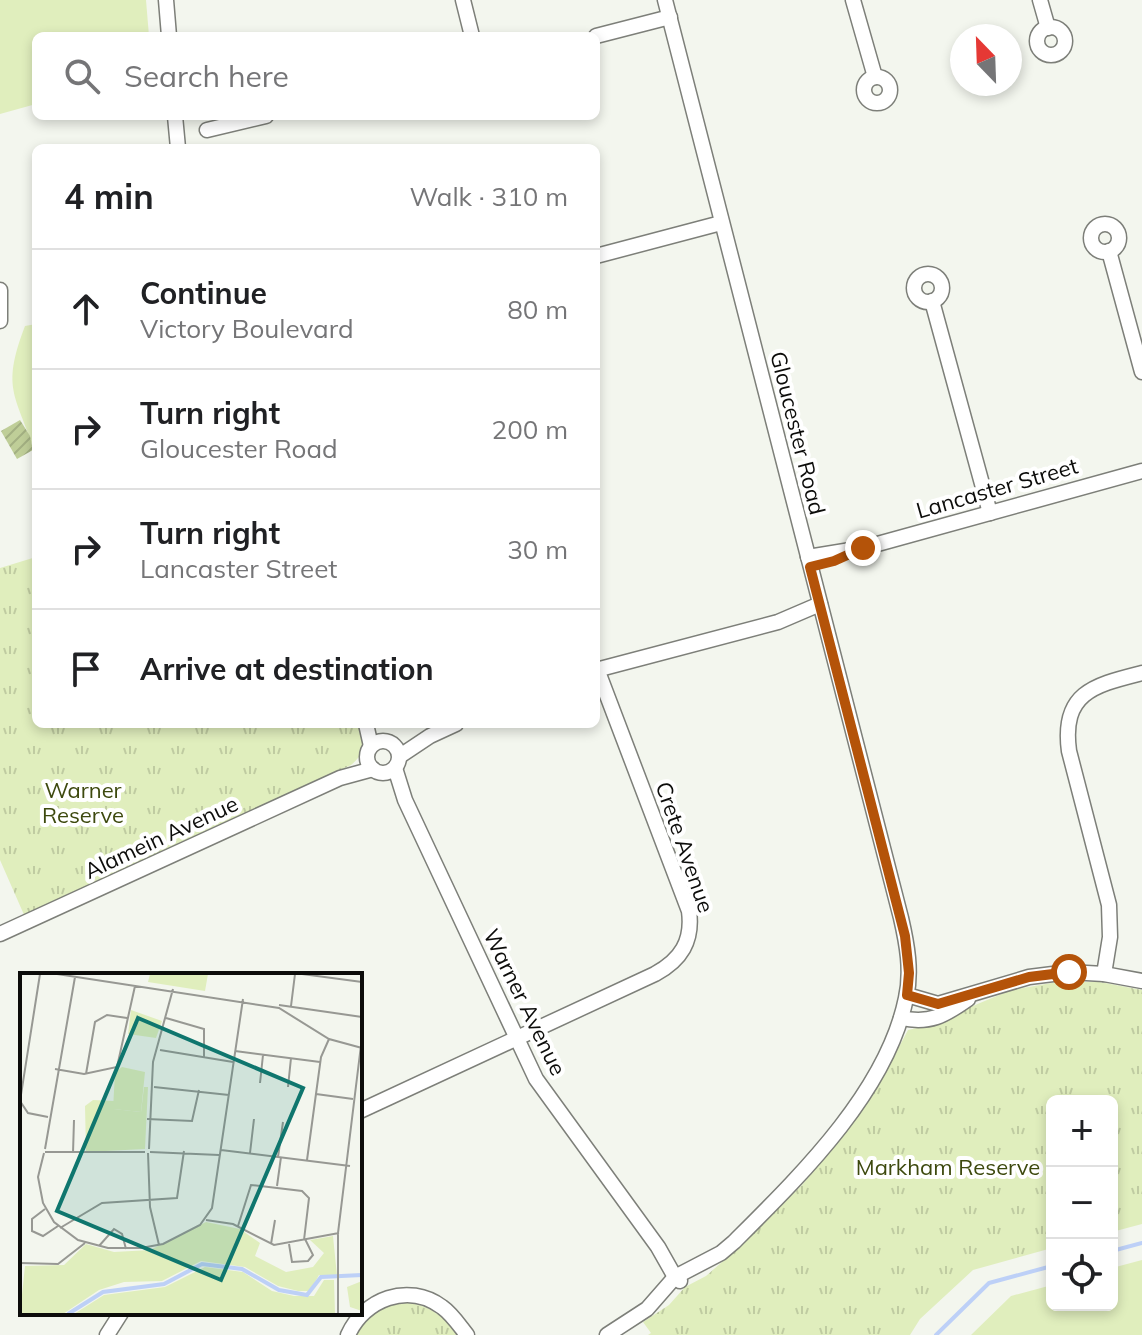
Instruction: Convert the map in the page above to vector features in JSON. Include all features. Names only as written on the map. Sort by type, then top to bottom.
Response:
[{"type":"street","points":[[166,0],[169,32]]},
{"type":"street","points":[[463,0],[471,32]]},
{"type":"street","name":"Gloucester Road","points":[[607,1335],[647,1309],[666,1301],[680,1278],[707,1270],[809,1164],[880,1064],[901,1018],[909,973],[905,936],[665,0]]},
{"type":"street","points":[[853,0],[875,77]]},
{"type":"street","points":[[1040,0],[1048,28]]},
{"type":"street","points":[[600,35],[670,17]]},
{"type":"street","points":[[175,120],[178,144]]},
{"type":"street","points":[[207,130],[249,120]]},
{"type":"street","points":[[600,255],[721,223]]},
{"type":"street","points":[[1109,251],[1142,372]]},
{"type":"street","points":[[0,290],[0,321]]},
{"type":"street","points":[[932,301],[990,513]]},
{"type":"street","name":"Lancaster Street","points":[[809,562],[1142,471]]},
{"type":"street","points":[[600,668],[778,622],[820,604]]},
{"type":"street","points":[[778,622],[824,620]]},
{"type":"street","points":[[1104,974],[1110,937],[1109,905],[1069,751],[1067,730],[1073,708],[1085,691],[1142,673]]},
{"type":"street","name":"Crete Avenue","points":[[516,1039],[669,967],[682,952],[690,932],[686,903],[600,679]]},
{"type":"street","name":"Warner Avenue","points":[[368,728],[536,1079],[680,1278]]},
{"type":"street","name":"Warner Avenue","points":[[374,728],[384,757]]},
{"type":"street","name":"Alamein Avenue","points":[[0,934],[447,728]]},
{"type":"street","points":[[907,995],[938,1004],[1029,977],[1069,972],[1142,981]]},
{"type":"street","points":[[901,1018],[929,1020],[952,1011],[975,994]]},
{"type":"street","points":[[362,1110],[516,1039]]},
{"type":"street","points":[[362,1313],[374,1303],[409,1295],[430,1300],[442,1307],[467,1335]]},
{"type":"street","points":[[107,1335],[120,1315]]},
{"type":"street","points":[[348,1335],[360,1315]]},
{"type":"green space","points":[[0,0],[146,0],[149,32],[32,32],[32,105],[0,114]]},
{"type":"green space","points":[[32,325],[32,445],[12,380],[25,326]]},
{"type":"green space","name":"Warner Reserve","points":[[32,558],[32,728],[361,728],[360,756],[351,765],[25,917],[0,860],[0,568]]},
{"type":"green space","name":"Markham Reserve","points":[[1057,982],[1100,982],[1142,990],[1142,1224],[1118,1230],[1118,1095],[1046,1095],[1046,1250],[973,1270],[920,1319],[910,1335],[648,1335],[651,1333],[643,1322],[669,1305],[685,1287],[706,1276],[802,1185],[850,1127],[908,1030],[925,1026],[1011,990]]},
{"type":"green space","points":[[1142,1260],[1142,1335],[971,1335],[1011,1296],[1046,1287],[1046,1311],[1118,1311],[1118,1266]]},
{"type":"green space","points":[[401,1302],[434,1311],[458,1335],[355,1335],[374,1313]]},
{"type":"building","points":[[20,420],[30,436],[32,451],[17,459],[1,431]]},
{"type":"waterway","points":[[1118,1249],[1142,1243]]},
{"type":"waterway","points":[[936,1335],[989,1283],[1046,1268]]},
{"type":"route","points":[[863,548],[834,561],[810,567],[905,936],[909,973],[907,995],[938,1004],[1029,977],[1069,972]]}]
